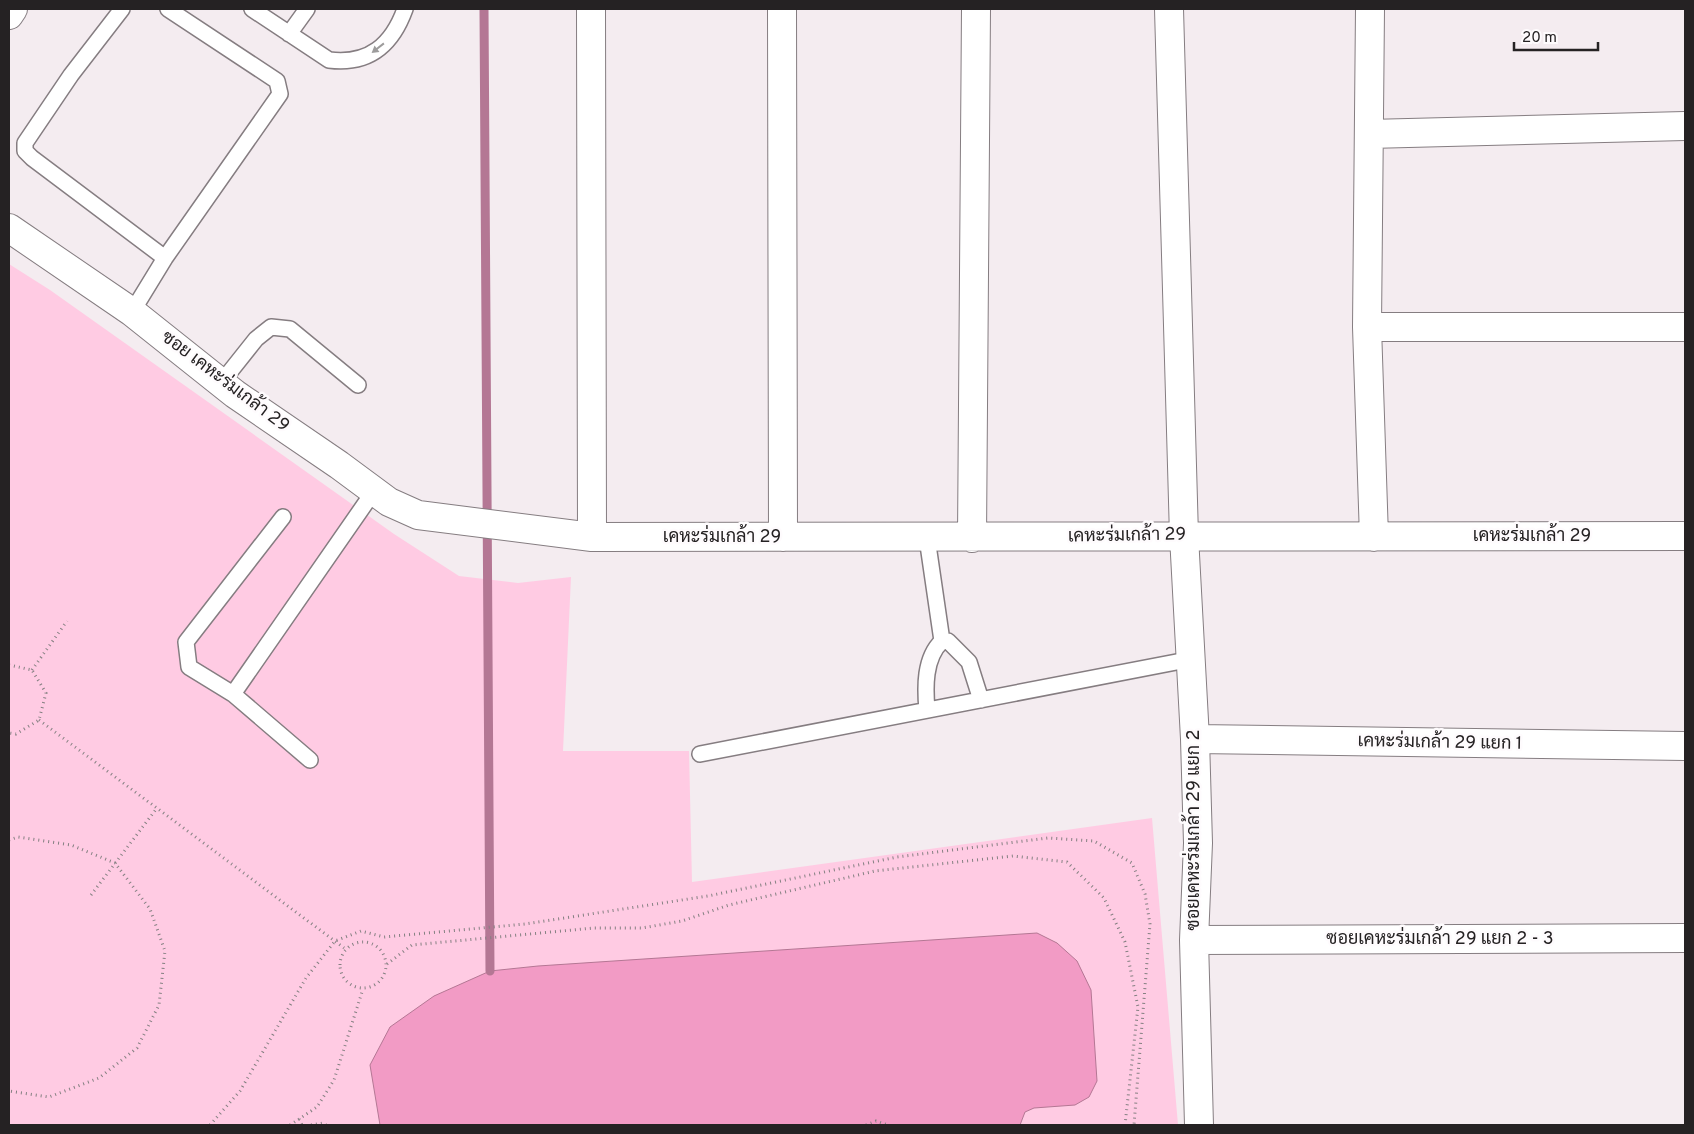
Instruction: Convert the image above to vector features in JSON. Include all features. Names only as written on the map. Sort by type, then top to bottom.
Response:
[{"type":"street","points":[[9,15],[13,9]]},
{"type":"street","points":[[581,537],[591,9]]},
{"type":"street","points":[[782,9],[783,537]]},
{"type":"street","points":[[972,538],[976,9]]},
{"type":"street","name":"ซอยเคหะร่มเกล้า 29 แยก 2","points":[[1168,9],[1184,536],[1195,739],[1198,844],[1194,940],[1200,1125]]},
{"type":"street","points":[[1370,9],[1367,327],[1374,536]]},
{"type":"street","points":[[1369,134],[1685,126]]},
{"type":"street","name":"ซอย เคหะร่มเกล้า 29","points":[[9,228],[132,312],[221,383],[389,502],[418,515],[447,520]]},
{"type":"street","points":[[1367,327],[1685,327]]},
{"type":"street","name":"เคหะร่มเกล้า 29","points":[[447,520],[581,537],[1685,536]]},
{"type":"street","name":"เคหะร่มเกล้า 29 แยก 1","points":[[1195,739],[1685,746]]},
{"type":"street","name":"ซอยเคหะร่มเกล้า 29 แยก 2 - 3","points":[[1194,940],[1685,938]]},
{"type":"lane","points":[[122,9],[71,75],[25,143],[25,151],[165,258]]},
{"type":"lane","points":[[132,312],[165,258],[280,94],[277,81],[168,9]]},
{"type":"lane","points":[[252,9],[329,60],[344,62],[358,60],[382,46],[400,22],[405,9]]},
{"type":"lane","points":[[289,34],[307,9]]},
{"type":"lane","points":[[221,383],[256,339],[271,327],[290,328],[358,385]]},
{"type":"lane","points":[[233,694],[374,491]]},
{"type":"lane","points":[[283,517],[186,642],[189,667],[233,694],[310,760]]},
{"type":"lane","points":[[927,538],[942,641]]},
{"type":"lane","points":[[942,641],[948,642],[969,662],[981,700]]},
{"type":"lane","points":[[927,710],[925,679],[936,647],[942,641]]},
{"type":"lane","points":[[700,754],[1192,659]]},
{"type":"path","points":[[32,670],[67,621]]},
{"type":"path","points":[[9,665],[32,670],[46,694],[39,720],[16,734],[9,732]]},
{"type":"path","points":[[39,720],[344,948]]},
{"type":"path","points":[[91,895],[157,808]]},
{"type":"path","points":[[9,840],[18,836],[71,845],[115,864],[150,909],[165,951],[159,1005],[137,1048],[99,1078],[49,1098],[9,1091]]},
{"type":"path","points":[[210,1125],[240,1091],[306,978],[335,942],[361,931],[384,937],[524,924],[708,896],[897,857],[1048,838],[1094,841],[1132,862],[1145,894],[1150,924],[1134,1125]]},
{"type":"path","points":[[387,964],[379,947],[362,940],[344,948],[338,966],[346,983],[363,989],[381,981],[387,964],[412,945],[594,928],[642,928],[682,921],[729,905],[874,871],[1013,856],[1067,862],[1104,898],[1125,942],[1138,1007],[1125,1125]]},
{"type":"path","points":[[290,1125],[317,1107],[334,1080],[363,989]]},
{"type":"path","points":[[298,1119],[302,1125]]},
{"type":"path","points":[[866,1125],[876,1121],[888,1125]]},
{"type":"path","points":[[311,1125],[323,1123],[326,1125]]},
{"type":"shaded area","points":[[9,264],[50,290],[394,534],[459,576],[518,583],[571,577],[563,751],[689,751],[692,882],[1152,818],[1178,1125],[9,1125]]},
{"type":"shaded area","points":[[1037,933],[1057,943],[1077,961],[1091,990],[1097,1081],[1089,1097],[1075,1105],[1034,1108],[1025,1112],[1020,1125],[380,1125],[370,1065],[390,1027],[434,996],[490,971],[538,966]]},
{"type":"waterway","points":[[484,9],[490,971]]}]
